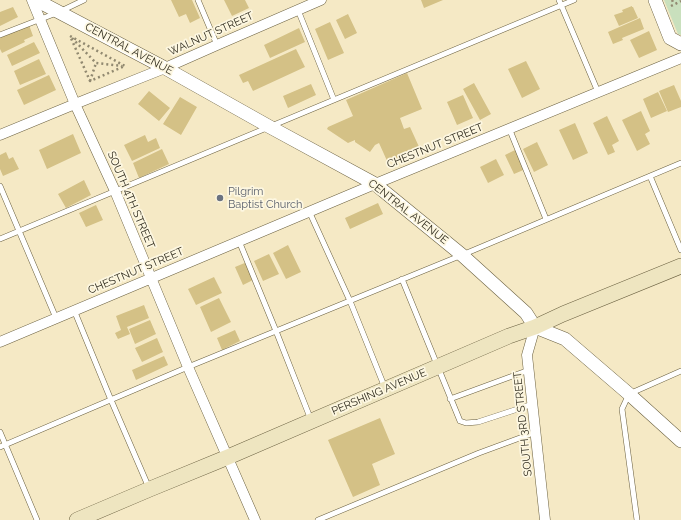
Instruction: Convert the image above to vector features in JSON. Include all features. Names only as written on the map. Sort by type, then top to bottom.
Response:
[{"type":"main road","name":"PERSHING AVENUE","points":[[77,520],[228,457],[509,336],[535,327],[563,314],[681,266]]},
{"type":"street","name":"SOUTH 4TH STREET","points":[[32,0],[75,104],[115,191],[188,367],[255,520]]},
{"type":"street","name":"CENTRAL AVENUE","points":[[36,0],[165,68],[375,184],[462,255],[526,313],[535,327]]},
{"type":"street","name":"WALNUT STREET","points":[[0,135],[165,68],[321,0]]},
{"type":"street","points":[[654,0],[670,38],[681,44]]},
{"type":"street","name":"CHESTNUT STREET","points":[[0,342],[309,211],[681,58]]},
{"type":"street","points":[[535,327],[565,339],[630,394],[681,440]]},
{"type":"street","name":"SOUTH 3RD STREET","points":[[535,327],[528,355],[545,520]]},
{"type":"lane","points":[[0,36],[84,0]]},
{"type":"lane","points":[[198,0],[217,45]]},
{"type":"lane","points":[[0,239],[270,127],[560,3],[574,0]]},
{"type":"lane","points":[[560,3],[598,92]]},
{"type":"lane","points":[[298,10],[334,100]]},
{"type":"lane","points":[[509,128],[546,220]]},
{"type":"lane","points":[[3,446],[188,367],[462,255],[681,163]]},
{"type":"lane","points":[[650,176],[681,250]]},
{"type":"lane","points":[[0,186],[56,318]]},
{"type":"lane","points":[[309,211],[350,301],[385,389]]},
{"type":"lane","points":[[239,241],[311,421]]},
{"type":"lane","points":[[402,279],[460,421],[466,423],[478,422],[533,404]]},
{"type":"lane","points":[[74,310],[150,489]]},
{"type":"lane","points":[[450,398],[529,370]]},
{"type":"lane","points":[[637,520],[622,409],[630,394],[681,371]]},
{"type":"lane","points":[[0,432],[3,446],[37,520]]},
{"type":"lane","points":[[318,520],[479,453],[536,432]]},
{"type":"path","points":[[672,0],[674,4]]},
{"type":"path","points":[[70,36],[96,63],[125,66]]},
{"type":"path","points":[[70,36],[125,66]]},
{"type":"path","points":[[70,36],[90,81]]},
{"type":"path","points":[[90,81],[96,63]]},
{"type":"path","points":[[90,81],[125,66]]},
{"type":"green space","points":[[664,0],[681,0],[681,35],[678,34]]},
{"type":"building","points":[[171,0],[192,0],[200,18],[190,23],[186,14],[179,17]]},
{"type":"building","points":[[224,0],[245,0],[249,8],[232,16]]},
{"type":"building","points":[[421,0],[443,0],[424,8]]},
{"type":"building","points":[[632,6],[638,18],[619,26],[614,15],[623,12],[622,10]]},
{"type":"building","points":[[13,7],[18,17],[0,26],[0,12]]},
{"type":"building","points":[[348,14],[357,33],[345,39],[336,20]]},
{"type":"building","points":[[640,18],[644,29],[622,38],[623,40],[613,44],[608,32]]},
{"type":"building","points":[[330,22],[344,53],[328,60],[315,29]]},
{"type":"building","points":[[29,25],[33,36],[24,40],[25,42],[2,53],[0,49],[0,38]]},
{"type":"building","points":[[299,28],[305,42],[270,58],[264,45]]},
{"type":"building","points":[[649,31],[657,50],[639,58],[630,40]]},
{"type":"building","points":[[34,42],[40,53],[12,66],[7,55]]},
{"type":"building","points":[[296,49],[305,67],[253,91],[248,81],[243,83],[239,75]]},
{"type":"building","points":[[39,59],[46,74],[20,85],[14,71]]},
{"type":"building","points":[[526,61],[540,89],[522,98],[508,69]]},
{"type":"building","points":[[407,73],[422,109],[400,118],[404,129],[410,127],[420,149],[388,163],[379,143],[375,145],[370,152],[355,142],[355,140],[348,143],[327,129],[328,127],[353,116],[346,100]]},
{"type":"building","points":[[49,75],[56,90],[24,105],[17,90]]},
{"type":"building","points":[[474,83],[491,114],[480,120],[463,89]]},
{"type":"building","points":[[311,84],[316,95],[288,108],[283,96]]},
{"type":"building","points":[[674,85],[681,101],[681,107],[668,112],[659,91]]},
{"type":"building","points":[[149,91],[170,108],[159,121],[138,104]]},
{"type":"building","points":[[658,92],[667,111],[651,118],[643,99]]},
{"type":"building","points":[[463,95],[473,118],[457,125],[447,102]]},
{"type":"building","points":[[180,97],[197,107],[181,135],[163,124]]},
{"type":"building","points":[[641,111],[650,131],[645,134],[650,144],[637,151],[622,120]]},
{"type":"building","points":[[607,116],[619,141],[612,145],[615,152],[608,155],[593,123]]},
{"type":"building","points":[[575,123],[588,153],[573,160],[559,130]]},
{"type":"building","points":[[73,134],[81,153],[47,169],[39,150]]},
{"type":"building","points":[[145,135],[148,142],[156,138],[160,148],[132,161],[124,145]]},
{"type":"building","points":[[537,142],[548,165],[534,172],[523,149]]},
{"type":"building","points":[[519,148],[528,168],[514,174],[505,155]]},
{"type":"building","points":[[162,149],[169,164],[139,178],[133,163]]},
{"type":"building","points":[[6,152],[9,159],[13,157],[19,169],[3,176],[0,169],[0,155]]},
{"type":"building","points":[[496,159],[504,175],[488,183],[480,167]]},
{"type":"building","points":[[84,180],[91,195],[66,208],[58,194]]},
{"type":"building","points":[[378,203],[383,214],[350,229],[345,218]]},
{"type":"building","points":[[96,205],[103,220],[86,227],[79,213]]},
{"type":"building","points":[[288,245],[301,272],[286,279],[273,253]]},
{"type":"building","points":[[269,254],[279,274],[263,281],[254,261]]},
{"type":"building","points":[[247,262],[255,279],[243,285],[235,267]]},
{"type":"building","points":[[214,277],[222,293],[196,305],[188,289]]},
{"type":"building","points":[[219,298],[231,322],[211,332],[200,307]]},
{"type":"building","points":[[144,305],[149,318],[127,327],[130,334],[118,339],[115,333],[121,330],[116,316]]},
{"type":"building","points":[[150,320],[156,334],[135,344],[129,329]]},
{"type":"building","points":[[235,330],[240,341],[222,350],[217,338]]},
{"type":"building","points":[[157,338],[163,352],[142,362],[135,348]]},
{"type":"building","points":[[164,356],[168,365],[136,380],[132,370]]},
{"type":"building","points":[[380,418],[395,454],[372,464],[380,485],[353,497],[328,440]]},
{"type":"place","name":"Pilgrim Baptist Church","points":[[220,198]]}]
